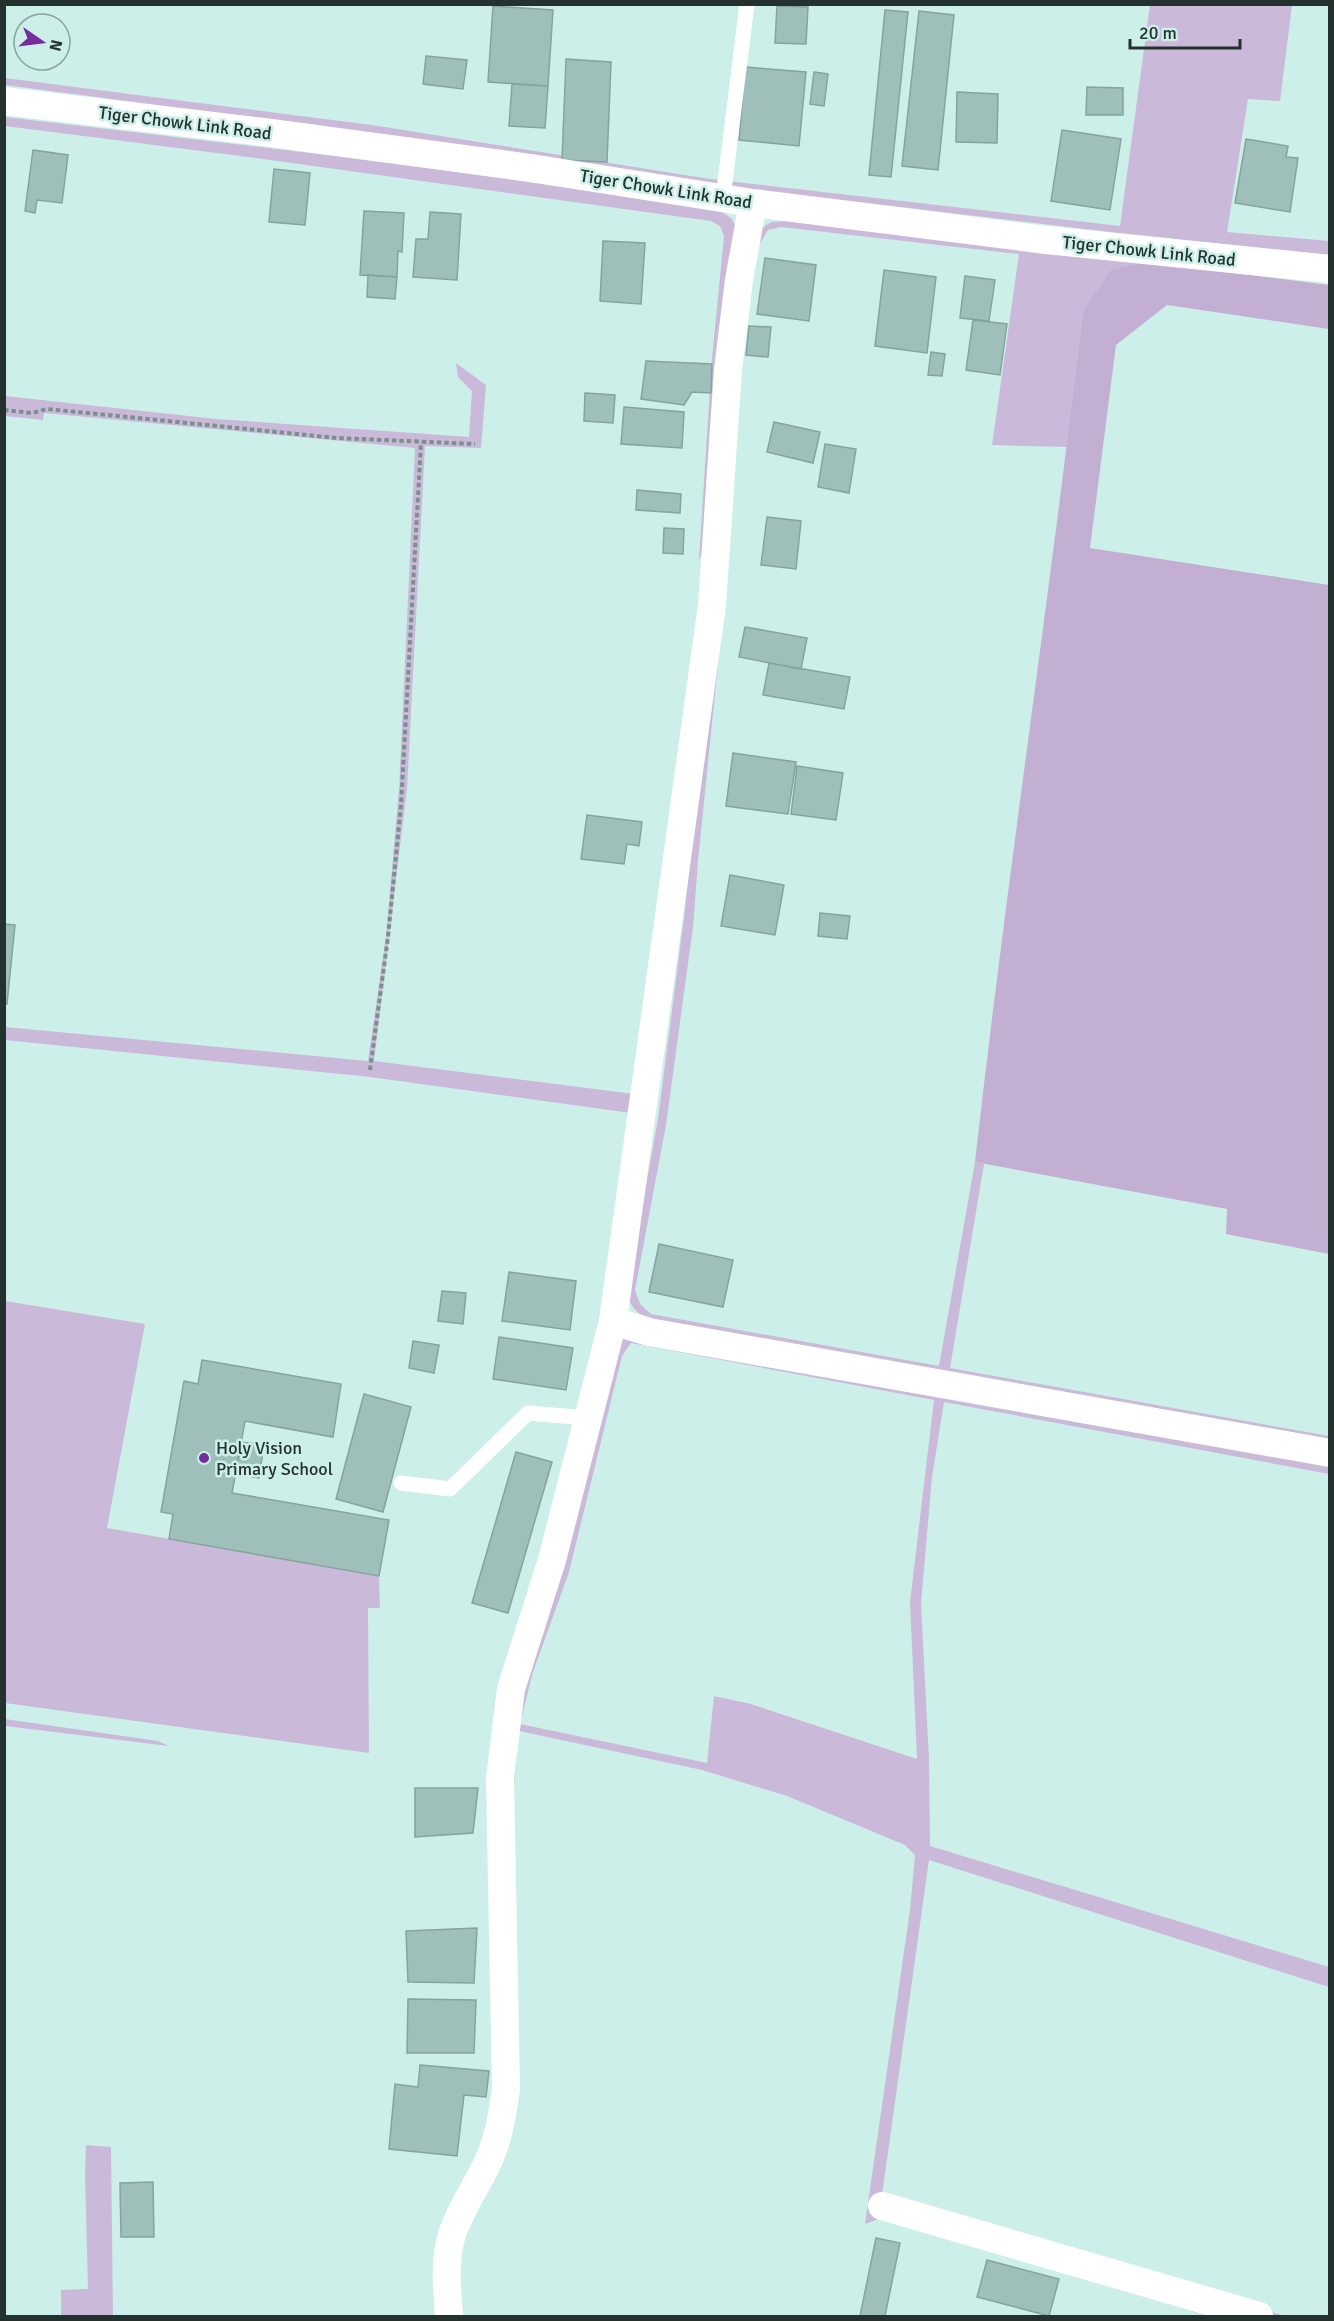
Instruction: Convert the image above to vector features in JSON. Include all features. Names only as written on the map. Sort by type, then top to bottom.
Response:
[{"type":"street","name":"Tiger Chowk Link Road","points":[[4,101],[496,164],[753,203],[1046,240],[1329,269]]},
{"type":"street","points":[[449,2316],[446,2270],[452,2236],[462,2211],[486,2167],[500,2131],[506,2089],[500,1778],[511,1689],[552,1560],[613,1320],[712,605],[729,370],[739,280],[753,203]]},
{"type":"street","points":[[613,1320],[649,1332],[1329,1453]]},
{"type":"street","points":[[882,2206],[1259,2316]]},
{"type":"lane","points":[[723,198],[747,4]]},
{"type":"lane","points":[[401,1483],[450,1489],[528,1413],[588,1418]]},
{"type":"path","points":[[4,410],[32,413],[47,410],[337,438],[475,444]]},
{"type":"path","points":[[370,1070],[388,937],[401,805],[421,442]]},
{"type":"shaded area","points":[[1150,5],[1292,5],[1280,101],[1248,99],[1227,232],[1329,241],[1329,255],[1119,233],[698,183],[371,133],[5,85],[5,78],[372,125],[710,179],[1120,226]]},
{"type":"shaded area","points":[[5,117],[454,172],[722,212],[731,218],[736,227],[706,546],[699,559],[712,358],[724,236],[720,226],[711,221],[5,126]]},
{"type":"shaded area","points":[[789,221],[1148,262],[1083,311],[1067,447],[992,445],[1019,254],[781,227],[768,230],[759,245],[744,329],[723,616],[693,927],[666,1125],[635,1290],[640,1304],[651,1314],[939,1366],[975,1162],[984,1164],[950,1368],[1329,1436],[1329,1445],[650,1320],[637,1312],[630,1302],[627,1292],[658,1119],[684,917],[712,667],[743,308],[761,229],[771,222]]},
{"type":"shaded area","points":[[1148,262],[1329,285],[1329,329],[1167,305],[1116,345],[1090,548],[1329,585],[1329,1254],[1226,1234],[1227,1209],[975,1162],[1083,311],[1111,270]]},
{"type":"shaded area","points":[[456,363],[486,385],[481,448],[425,446],[407,789],[374,1061],[634,1094],[631,1113],[370,1077],[5,1040],[5,1027],[368,1061],[386,936],[399,790],[415,448],[44,413],[43,420],[5,416],[5,396],[216,419],[469,437],[472,391],[458,377]]},
{"type":"shaded area","points":[[5,1301],[145,1324],[107,1528],[379,1576],[380,1608],[368,1608],[369,1753],[5,1703]]},
{"type":"shaded area","points":[[624,1338],[1329,1461],[1329,1474],[944,1402],[932,1477],[921,1603],[929,1759],[930,1846],[1329,1967],[1329,1987],[929,1860],[882,2195],[1285,2316],[1208,2316],[881,2218],[865,2224],[910,1910],[915,1855],[905,1845],[787,1796],[702,1770],[519,1731],[514,1783],[510,1732],[617,1345]],"holes":[[[631,1343],[934,1400],[910,1602],[917,1759],[751,1704],[714,1696],[707,1763],[520,1724],[532,1675],[569,1572],[622,1356]]]},
{"type":"shaded area","points":[[5,1719],[158,1741],[169,1746],[5,1726]]},
{"type":"shaded area","points":[[86,2145],[111,2147],[113,2316],[61,2316],[61,2290],[88,2289]]},
{"type":"building","points":[[493,6],[553,10],[548,86],[488,82]]},
{"type":"building","points":[[777,6],[808,7],[806,44],[775,43]]},
{"type":"building","points":[[885,10],[908,12],[891,177],[869,175]]},
{"type":"building","points":[[919,11],[954,15],[938,170],[902,166]]},
{"type":"building","points":[[426,56],[467,60],[463,89],[423,84]]},
{"type":"building","points":[[566,59],[611,62],[607,162],[562,160]]},
{"type":"building","points":[[745,67],[806,72],[799,146],[739,140]]},
{"type":"building","points":[[814,72],[828,74],[824,106],[810,104]]},
{"type":"building","points":[[512,84],[548,86],[545,128],[509,126]]},
{"type":"building","points":[[1087,87],[1123,88],[1123,115],[1086,115]]},
{"type":"building","points":[[957,92],[998,94],[997,143],[956,142]]},
{"type":"building","points":[[1062,130],[1121,139],[1110,210],[1051,201]]},
{"type":"building","points":[[1246,139],[1288,146],[1286,157],[1298,158],[1290,212],[1235,203]]},
{"type":"building","points":[[33,150],[68,155],[62,203],[37,200],[35,213],[25,211]]},
{"type":"building","points":[[274,169],[310,173],[305,225],[269,222]]},
{"type":"building","points":[[364,211],[404,213],[402,252],[398,251],[397,277],[360,275]]},
{"type":"building","points":[[430,212],[461,214],[457,280],[413,277],[416,239],[428,239]]},
{"type":"building","points":[[603,241],[645,243],[641,304],[600,301]]},
{"type":"building","points":[[765,258],[816,265],[809,321],[757,314]]},
{"type":"building","points":[[884,270],[936,277],[927,353],[875,346]]},
{"type":"building","points":[[368,275],[397,277],[395,299],[367,297]]},
{"type":"building","points":[[965,276],[995,280],[989,321],[960,318]]},
{"type":"building","points":[[973,320],[1007,324],[1000,375],[966,370]]},
{"type":"building","points":[[749,326],[771,327],[768,357],[746,355]]},
{"type":"building","points":[[931,352],[945,354],[942,376],[928,375]]},
{"type":"building","points":[[646,361],[712,364],[711,393],[692,392],[684,405],[641,399]]},
{"type":"building","points":[[585,393],[615,395],[613,423],[584,421]]},
{"type":"building","points":[[624,407],[684,412],[682,448],[621,444]]},
{"type":"building","points":[[774,422],[820,432],[813,463],[767,452]]},
{"type":"building","points":[[825,444],[856,449],[849,493],[818,487]]},
{"type":"building","points":[[637,490],[681,494],[680,513],[636,510]]},
{"type":"building","points":[[767,517],[801,521],[796,569],[761,565]]},
{"type":"building","points":[[664,528],[684,529],[683,554],[663,553]]},
{"type":"building","points":[[745,627],[807,638],[801,669],[739,657]]},
{"type":"building","points":[[769,663],[850,677],[844,709],[763,695]]},
{"type":"building","points":[[733,753],[796,762],[788,814],[726,806]]},
{"type":"building","points":[[797,766],[843,773],[836,820],[791,814]]},
{"type":"building","points":[[587,815],[642,822],[639,846],[627,844],[624,864],[581,859]]},
{"type":"building","points":[[730,875],[784,885],[775,935],[721,926]]},
{"type":"building","points":[[820,913],[850,916],[847,939],[818,936]]},
{"type":"building","points":[[4,924],[15,925],[7,1004],[4,1004]]},
{"type":"building","points":[[659,1244],[733,1260],[723,1307],[649,1292]]},
{"type":"building","points":[[509,1272],[576,1281],[570,1330],[502,1321]]},
{"type":"building","points":[[442,1291],[466,1293],[463,1324],[438,1321]]},
{"type":"building","points":[[499,1337],[573,1348],[566,1390],[493,1379]]},
{"type":"building","points":[[413,1341],[439,1345],[434,1373],[409,1368]]},
{"type":"building","name":"Holy Vision Primary School","points":[[202,1360],[341,1384],[333,1437],[245,1421],[232,1493],[389,1520],[379,1576],[169,1539],[173,1514],[161,1512],[184,1381],[198,1384]]},
{"type":"building","points":[[364,1394],[411,1407],[383,1512],[336,1499]]},
{"type":"building","points":[[241,1442],[264,1445],[259,1478],[235,1474]]},
{"type":"building","points":[[516,1452],[552,1462],[508,1613],[472,1603]]},
{"type":"building","points":[[415,1788],[478,1788],[473,1833],[415,1837]]},
{"type":"building","points":[[477,1928],[474,1983],[408,1982],[406,1931]]},
{"type":"building","points":[[408,1999],[476,2000],[474,2053],[407,2053]]},
{"type":"building","points":[[420,2065],[489,2071],[486,2097],[464,2095],[457,2156],[389,2149],[395,2084],[418,2087]]},
{"type":"building","points":[[153,2182],[154,2237],[121,2237],[120,2183]]},
{"type":"building","points":[[876,2238],[900,2243],[885,2316],[860,2316]]},
{"type":"building","points":[[987,2260],[1059,2279],[1049,2316],[977,2297]]},
{"type":"place","name":"Holy Vision Primary School","points":[[204,1458]]}]
